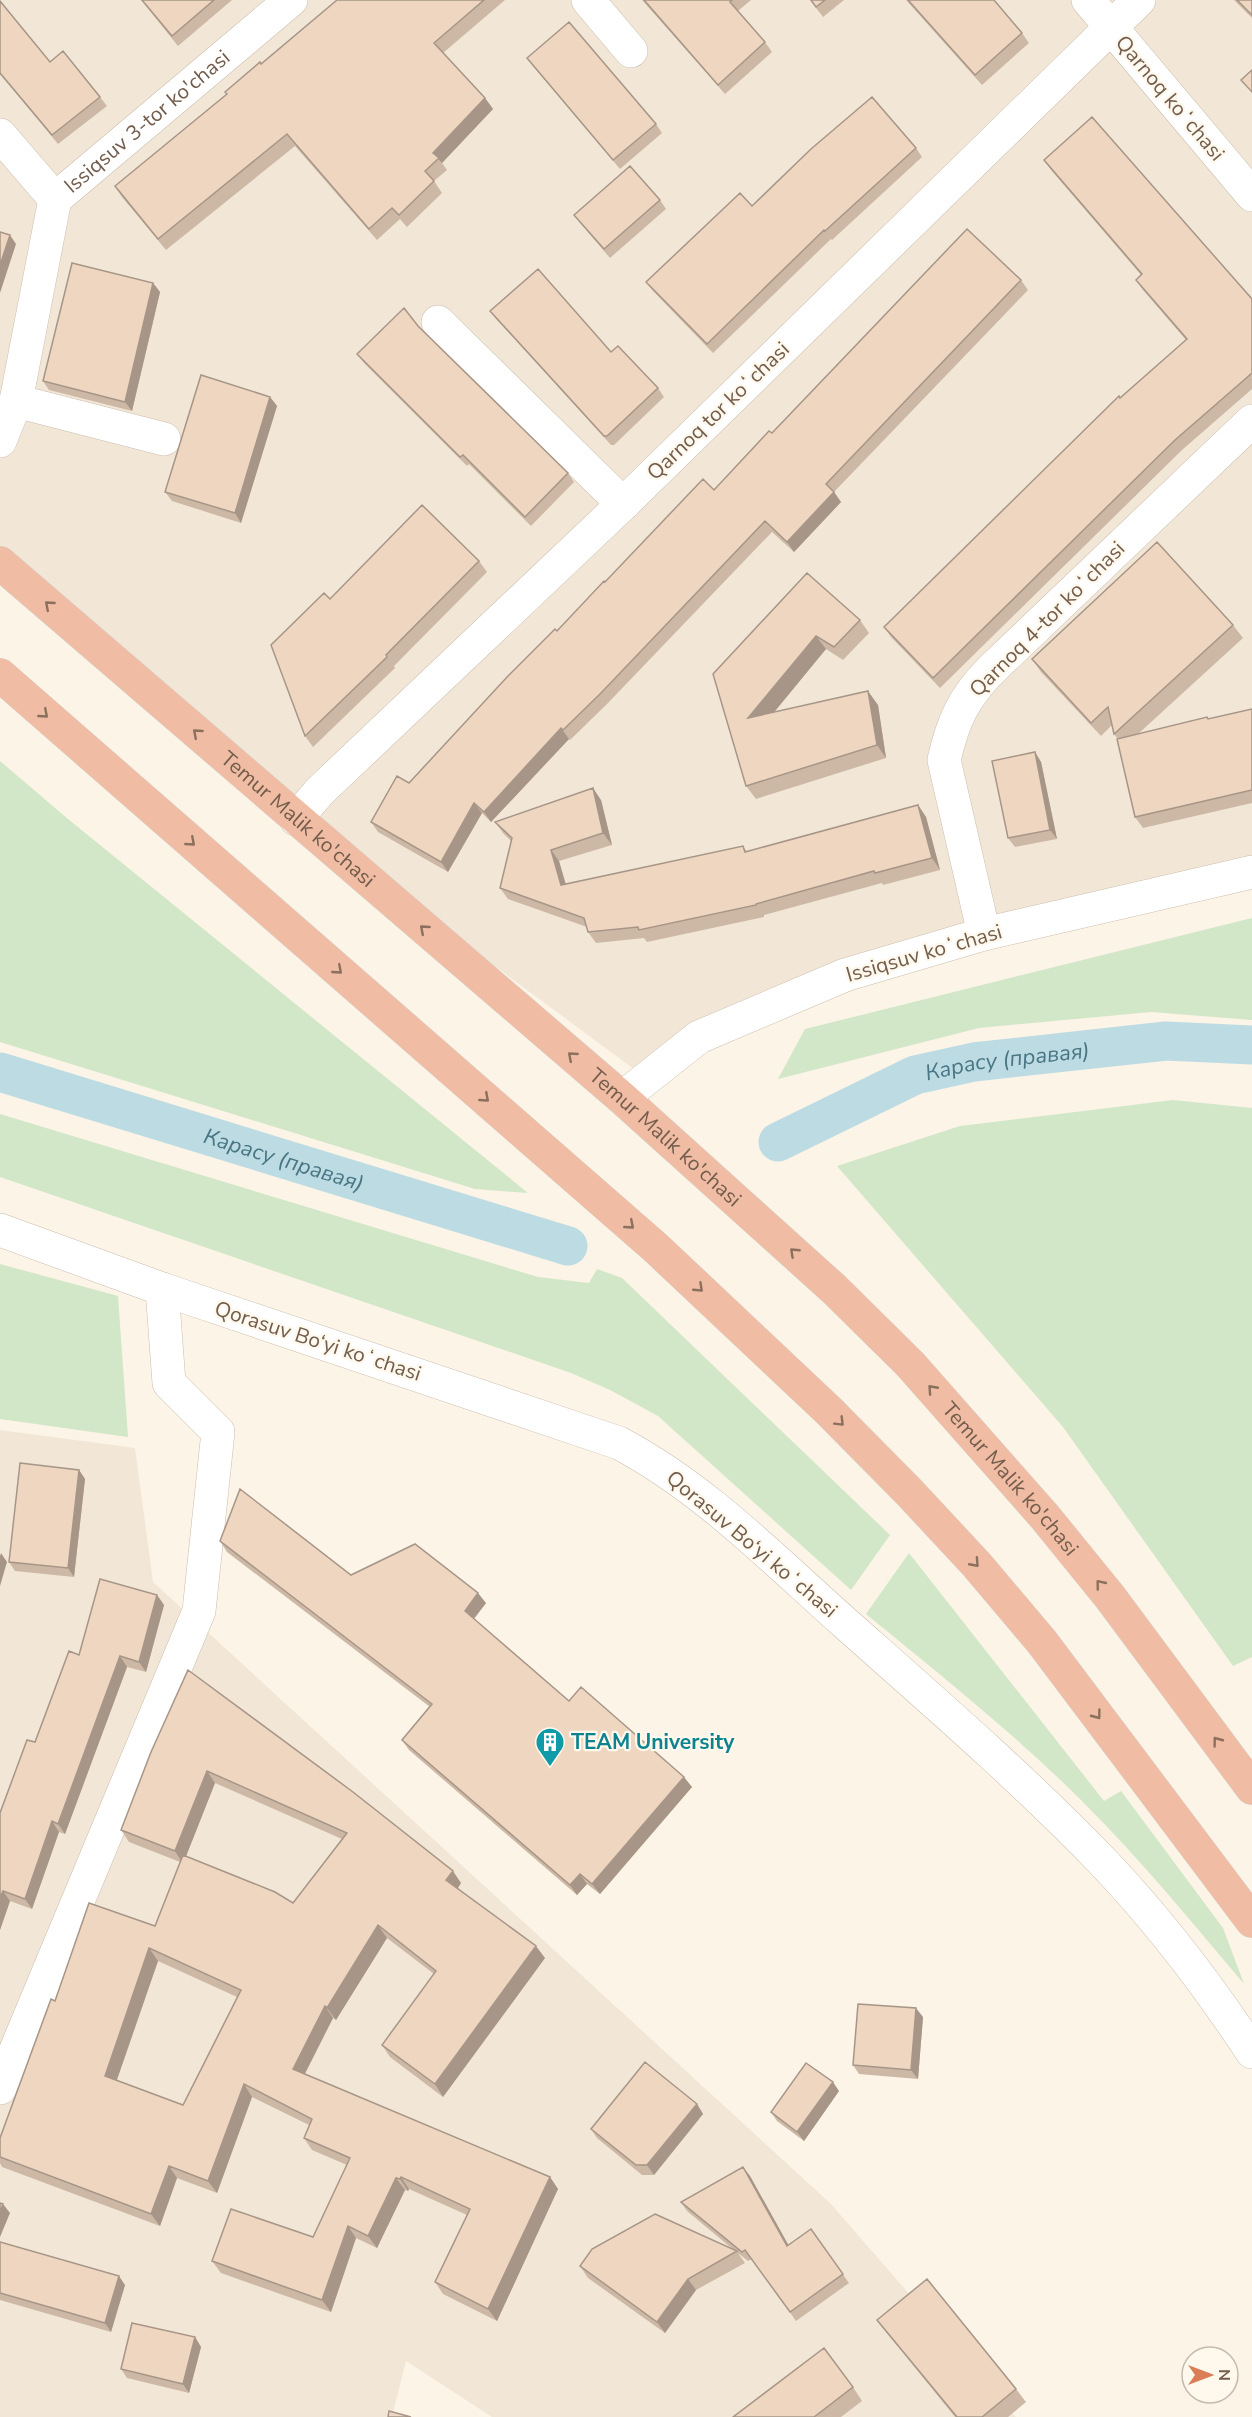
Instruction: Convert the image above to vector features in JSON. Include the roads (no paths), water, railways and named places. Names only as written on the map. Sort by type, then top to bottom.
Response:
[{"type":"highway","name":"Temur Malik ko'chasi","points":[[0,563],[622,1098],[834,1289],[910,1365],[1000,1465],[1110,1597],[1252,1788]]},
{"type":"highway","points":[[0,675],[656,1248],[829,1411],[977,1565],[1041,1642],[1252,1921]]},
{"type":"street","name":"Issiqsuv 3-tor ko'chasi","points":[[0,441],[16,401],[55,199],[291,0]]},
{"type":"street","points":[[588,0],[631,51]]},
{"type":"street","name":"Qarnoq koʻchasi","points":[[1088,0],[1252,195]]},
{"type":"street","name":"Qarnoq tor koʻchasi","points":[[296,819],[320,791],[623,504],[1139,0]]},
{"type":"street","points":[[0,135],[55,199]]},
{"type":"street","points":[[438,322],[623,504]]},
{"type":"street","points":[[16,401],[165,438]]},
{"type":"street","name":"Qarnoq 4-tor koʻchasi","points":[[984,934],[944,760],[950,732],[960,707],[973,688],[992,669],[1252,421]]},
{"type":"street","name":"Issiqsuv koʻchasi","points":[[622,1098],[699,1037],[845,975],[984,934],[1252,872]]},
{"type":"street","name":"Qorasuv Bo‘yi koʻchasi","points":[[0,1230],[162,1289],[619,1443],[664,1469],[712,1505],[973,1736],[1055,1815],[1104,1864],[1174,1944],[1252,2052]]},
{"type":"street","points":[[0,2088],[199,1611],[218,1432],[169,1383],[162,1289]]},
{"type":"waterway","name":"Карасу (правая)","points":[[778,1142],[915,1075],[974,1062],[1166,1041],[1252,1045]]},
{"type":"waterway","name":"Карасу (правая)","points":[[0,1072],[568,1246]]},
{"type":"place","name":"TEAM University","points":[[550,1768]]}]
